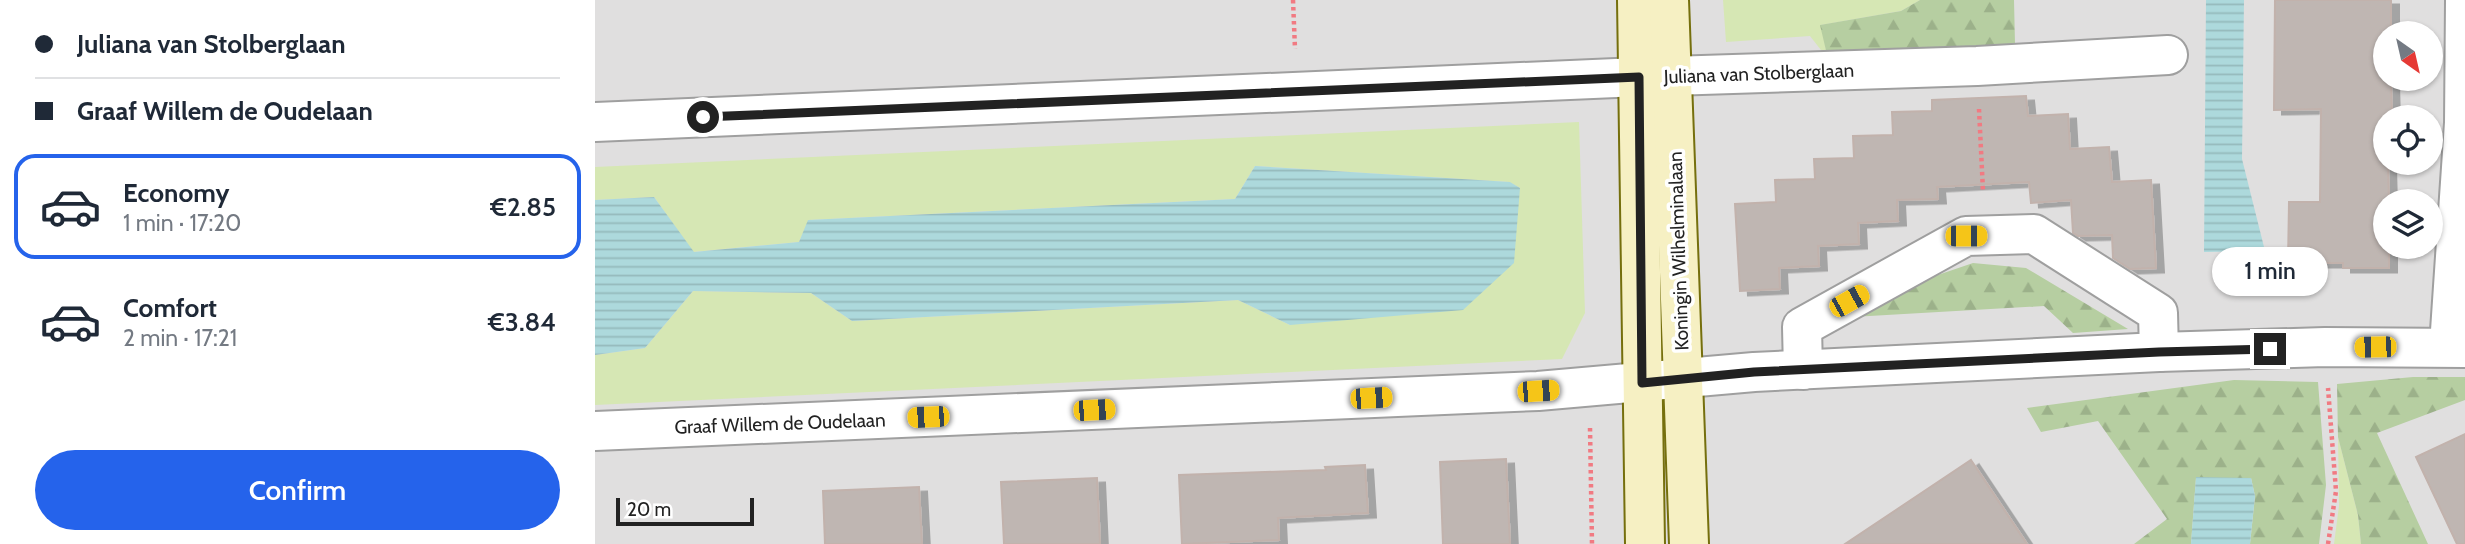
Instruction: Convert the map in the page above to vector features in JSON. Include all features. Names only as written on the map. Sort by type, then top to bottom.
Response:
[{"type":"main road","name":"Koningin Wilhelminalaan","points":[[1637,0],[1656,77],[1682,379],[1689,544]]},
{"type":"main road","name":"Koningin Wilhelminalaan","points":[[1645,544],[1642,383],[1656,77],[1669,0]]},
{"type":"street","points":[[2457,347],[2465,1]]},
{"type":"street","name":"Juliana van Stolberglaan","points":[[595,122],[1977,66],[2168,55]]},
{"type":"street","points":[[1803,370],[1802,327],[1966,236],[2033,234],[2158,313],[2159,352]]},
{"type":"street","name":"Graaf Willem de Oudelaan","points":[[595,431],[1588,388],[1754,372],[2159,352],[2325,347],[2457,347]]},
{"type":"path","points":[[1977,66],[1985,236]]},
{"type":"path","points":[[2325,347],[2336,491],[2328,544]]},
{"type":"path","points":[[1588,388],[1592,544]]},
{"type":"shaded area","points":[[595,0],[2465,0],[2465,544],[595,544]]},
{"type":"green space","points":[[1723,0],[1920,0],[1901,11],[1821,25],[1828,59],[1810,36],[1726,42]]},
{"type":"green space","points":[[1920,0],[2014,0],[2015,44],[1828,59],[1820,25],[1901,11]]},
{"type":"green space","points":[[1579,122],[1585,313],[1562,359],[595,405],[595,355],[645,348],[693,291],[811,293],[852,321],[1238,300],[1290,325],[1520,188],[1509,182],[1255,166],[1235,199],[809,220],[799,242],[693,252],[654,197],[595,200],[595,167]]},
{"type":"green space","points":[[1973,263],[2026,268],[2128,329],[2073,333],[2044,306],[1852,317],[1929,278]]},
{"type":"green space","points":[[2413,377],[2465,377],[2465,400],[2377,433],[2428,544],[2361,544],[2358,515],[2338,437],[2337,384]]},
{"type":"green space","points":[[2234,380],[2318,382],[2326,485],[2319,544],[2250,544],[2255,496],[2251,478],[2196,478],[2191,544],[2134,544],[2167,519],[2098,421],[2041,432],[2027,408]]},
{"type":"green space","points":[[2338,437],[2358,515],[2361,544],[2334,544],[2339,506]]},
{"type":"water","points":[[2206,0],[2244,0],[2242,159],[2265,251],[2204,252]]},
{"type":"water","points":[[1255,166],[1510,182],[1520,188],[1514,263],[1463,310],[1290,325],[1238,300],[852,321],[811,293],[693,291],[645,348],[595,355],[595,200],[654,197],[694,252],[799,242],[808,220],[1235,199]]},
{"type":"water","points":[[2196,477],[2251,478],[2255,496],[2250,544],[2191,544]]},
{"type":"building","points":[[2275,0],[2391,0],[2391,21],[2373,21],[2373,91],[2391,91],[2392,105],[2373,105],[2373,175],[2388,175],[2389,189],[2373,189],[2373,259],[2389,259],[2389,268],[2343,268],[2343,263],[2288,263],[2289,202],[2320,202],[2321,109],[2274,110]]},
{"type":"building","points":[[2026,96],[2028,116],[2068,114],[2070,149],[2109,147],[2112,182],[2151,180],[2156,268],[2130,269],[2113,258],[2112,235],[2078,236],[2073,233],[2071,200],[2031,203],[2029,182],[1937,187],[1938,199],[1897,200],[1898,221],[1858,223],[1859,244],[1818,246],[1819,266],[1779,268],[1780,289],[1740,291],[1735,204],[1776,202],[1775,180],[1815,179],[1814,159],[1854,158],[1853,136],[1893,135],[1892,112],[1932,111],[1932,100]]},
{"type":"building","points":[[2465,434],[2465,544],[2457,544],[2416,457]]},
{"type":"building","points":[[1506,459],[1510,544],[1443,544],[1440,462]]},
{"type":"building","points":[[1971,460],[2027,544],[1845,544]]},
{"type":"building","points":[[1365,465],[1368,513],[1278,518],[1279,540],[1182,544],[1179,475],[1326,470],[1325,467]]},
{"type":"building","points":[[1097,478],[1100,544],[1004,544],[1001,482]]},
{"type":"building","points":[[919,487],[922,544],[825,544],[823,491]]},
{"type":"route","points":[[703,117],[1639,77],[1642,383],[1754,372],[2270,349]]}]
